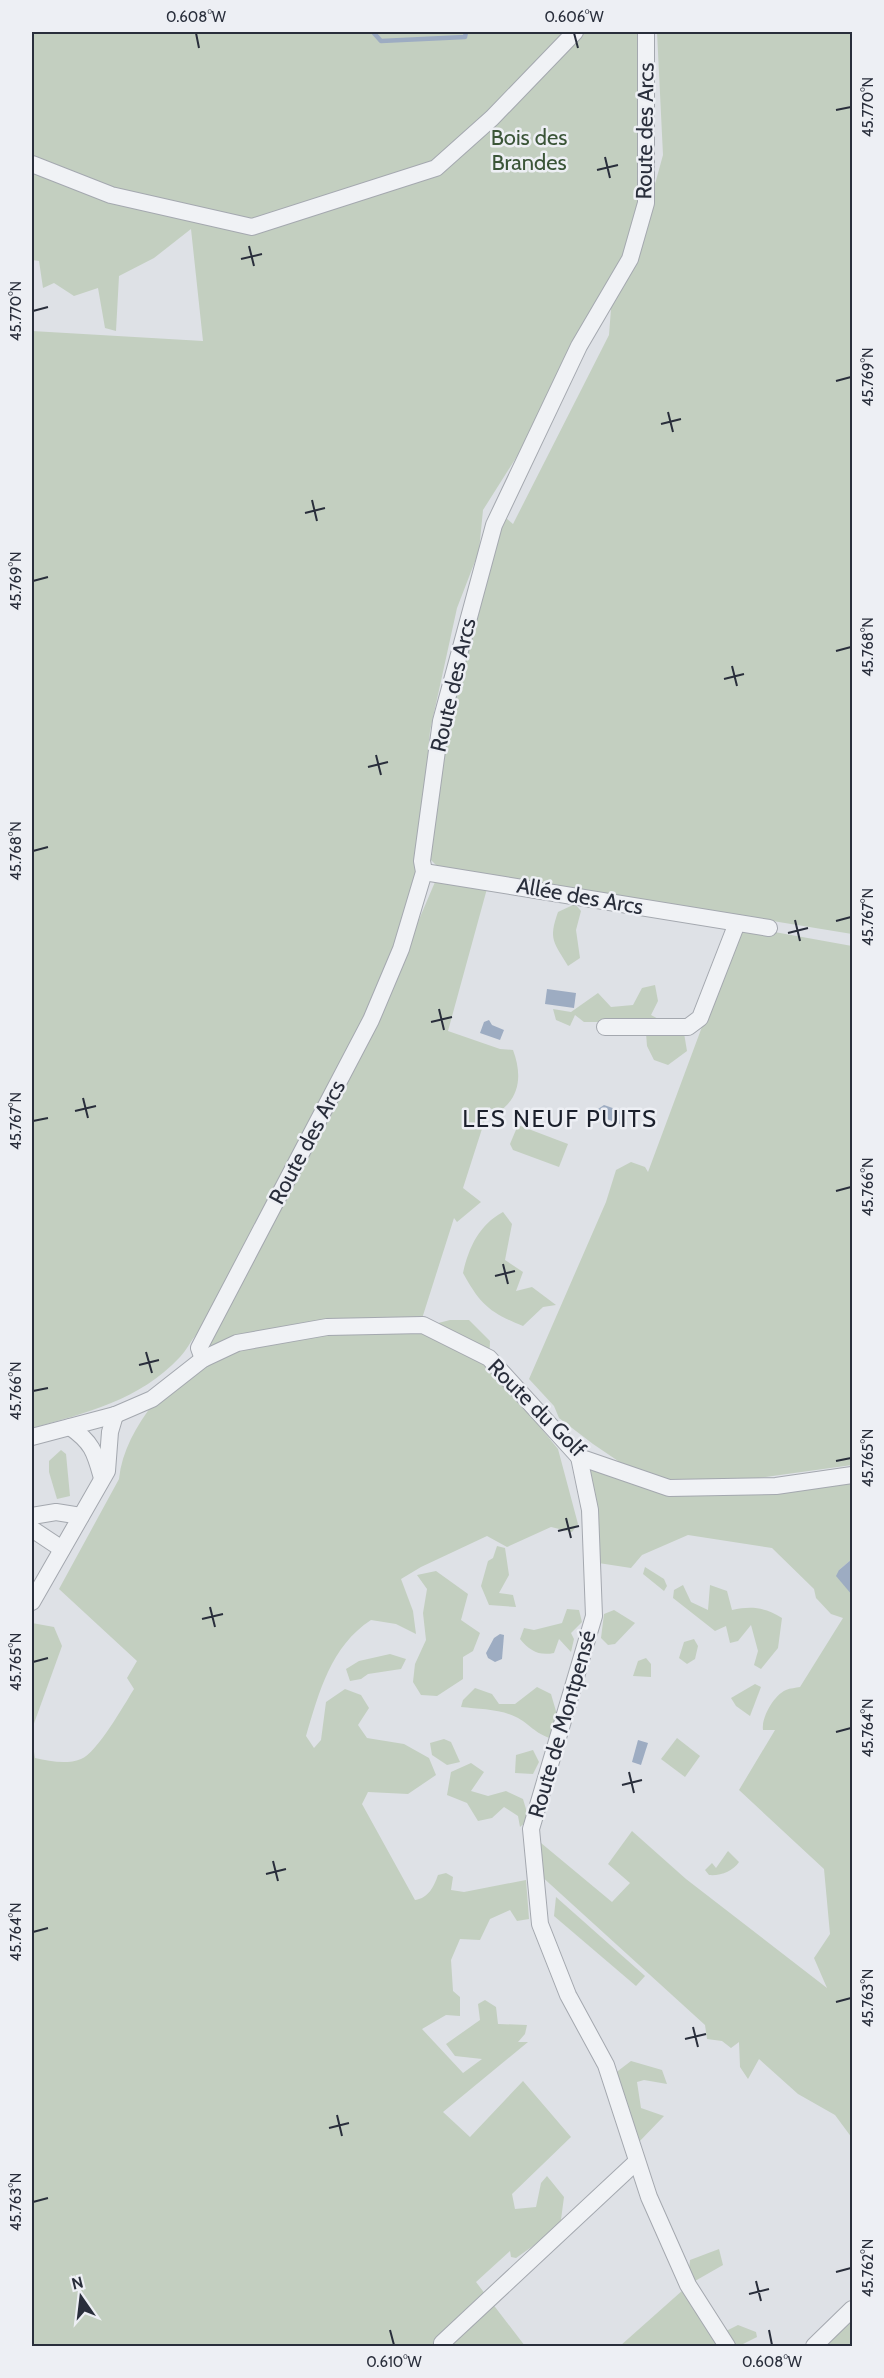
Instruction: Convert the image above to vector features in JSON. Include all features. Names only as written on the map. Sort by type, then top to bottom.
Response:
[{"type":"street","points":[[32,164],[111,195],[252,227],[436,168],[492,118],[575,32]]},
{"type":"street","name":"Route des Arcs","points":[[203,1359],[199,1348],[371,1020],[401,949],[424,872],[422,861],[441,721],[494,525],[579,346],[630,259],[646,203],[646,32]]},
{"type":"street","name":"Allée des Arcs","points":[[424,872],[769,928]]},
{"type":"street","points":[[605,1027],[688,1027],[700,1018],[737,923]]},
{"type":"street","name":"Route du Golf","points":[[32,1437],[116,1415],[152,1399],[203,1359],[237,1343],[327,1327],[423,1325],[489,1358],[579,1457],[669,1488],[776,1486],[852,1475]]},
{"type":"street","points":[[32,1602],[107,1471],[110,1432],[116,1415]]},
{"type":"street","points":[[70,1427],[87,1439],[96,1454],[102,1479]]},
{"type":"street","name":"Route de Montpensé","points":[[579,1457],[590,1510],[594,1616],[531,1829],[540,1924],[568,1995],[606,2065],[635,2163],[688,2285],[727,2346]]},
{"type":"street","points":[[32,1516],[56,1512],[81,1516]]},
{"type":"street","points":[[32,1529],[62,1549]]},
{"type":"street","points":[[443,2346],[442,2343],[635,2163]]},
{"type":"street","points":[[814,2346],[852,2309]]},
{"type":"green space","name":"Bois des Brandes","points":[[32,32],[638,32],[650,156],[642,231],[663,155],[657,32],[852,32],[852,934],[437,866],[430,859],[441,721],[505,517],[513,524],[609,335],[613,283],[526,442],[483,510],[479,551],[457,608],[430,731],[418,866],[380,1011],[435,882],[451,881],[488,885],[448,1031],[500,1049],[513,1050],[518,1068],[517,1085],[515,1093],[505,1107],[497,1113],[489,1107],[463,1188],[481,1202],[457,1222],[454,1218],[419,1328],[450,1320],[469,1320],[490,1341],[489,1364],[558,1449],[578,1524],[572,1532],[551,1527],[507,1547],[487,1536],[401,1579],[413,1611],[416,1634],[396,1624],[371,1620],[357,1631],[346,1643],[328,1671],[306,1736],[314,1748],[321,1740],[326,1702],[345,1689],[361,1695],[369,1708],[358,1725],[367,1738],[404,1744],[429,1758],[436,1775],[408,1794],[368,1792],[362,1804],[415,1900],[427,1894],[438,1875],[446,1873],[453,1877],[451,1890],[464,1892],[526,1880],[529,1919],[517,1921],[510,1910],[490,1919],[480,1940],[460,1939],[451,1960],[453,1991],[460,1997],[460,2016],[446,2015],[422,2029],[463,2073],[482,2059],[455,2056],[446,2044],[480,2020],[478,2004],[485,2000],[496,2007],[498,2024],[527,2025],[525,2034],[518,2042],[528,2042],[443,2112],[470,2137],[523,2081],[571,2137],[512,2194],[515,2209],[536,2207],[541,2183],[547,2176],[564,2197],[560,2227],[516,2258],[511,2257],[510,2251],[476,2282],[525,2346],[32,2346],[32,1739],[35,1758],[64,1762],[81,1759],[95,1748],[134,1689],[127,1678],[137,1661],[59,1589],[119,1479],[123,1459],[141,1421],[210,1337],[196,1335],[182,1355],[164,1372],[130,1394],[72,1417],[32,1428],[32,331],[203,341],[191,229],[154,258],[119,276],[116,331],[105,328],[98,288],[74,296],[54,283],[43,288],[39,261],[32,260]]},
{"type":"green space","points":[[575,904],[581,911],[576,930],[580,958],[568,966],[556,946],[553,929],[558,912]]},
{"type":"green space","points":[[758,929],[852,946],[852,1465],[751,1479],[666,1480],[624,1465],[593,1444],[559,1418],[554,1406],[529,1379],[606,1202],[616,1170],[631,1162],[645,1167],[648,1172],[735,938],[745,930]]},
{"type":"green space","points":[[655,985],[658,1001],[651,1015],[684,1033],[687,1051],[668,1065],[654,1060],[647,1046],[646,1033],[628,1022],[584,1022],[575,1015],[570,1026],[556,1020],[553,1009],[571,1012],[598,993],[611,1007],[633,1005],[642,988]]},
{"type":"green space","points":[[518,1125],[568,1144],[559,1167],[513,1150],[510,1144]]},
{"type":"green space","points":[[503,1212],[512,1224],[505,1260],[523,1272],[516,1291],[532,1287],[556,1305],[543,1307],[523,1326],[502,1317],[487,1306],[475,1293],[463,1273],[468,1254],[481,1230]]},
{"type":"green space","points":[[61,1450],[66,1454],[70,1496],[57,1499],[49,1472],[49,1461]]},
{"type":"green space","points":[[579,1457],[669,1488],[852,1475],[852,1559],[839,1570],[852,1584],[852,2138],[835,2115],[798,2094],[759,2059],[748,2079],[740,2067],[739,2042],[731,2048],[722,2041],[707,2039],[705,2025],[539,1874],[541,1843],[612,1902],[630,1883],[608,1864],[632,1831],[686,1879],[827,1988],[814,1958],[830,1934],[824,1869],[739,1790],[775,1730],[763,1730],[764,1719],[769,1707],[781,1693],[800,1687],[843,1618],[831,1614],[816,1598],[814,1589],[772,1548],[688,1535],[642,1555],[631,1568],[592,1562]]},
{"type":"green space","points":[[497,1546],[505,1548],[509,1575],[499,1593],[513,1595],[516,1607],[489,1605],[481,1586],[488,1561],[493,1558]]},
{"type":"green space","points":[[645,1567],[664,1579],[667,1586],[664,1591],[643,1574]]},
{"type":"green space","points":[[436,1571],[468,1594],[461,1620],[480,1633],[473,1651],[463,1657],[463,1679],[437,1696],[421,1695],[413,1682],[415,1664],[426,1640],[423,1613],[427,1589],[417,1575]]},
{"type":"green space","points":[[683,1585],[691,1602],[708,1610],[710,1585],[727,1591],[732,1610],[758,1608],[782,1618],[778,1648],[761,1669],[754,1665],[758,1651],[751,1625],[738,1641],[730,1643],[726,1626],[715,1631],[673,1598],[674,1590]]},
{"type":"green space","points":[[567,1609],[579,1610],[582,1622],[571,1633],[574,1639],[571,1652],[559,1639],[554,1653],[544,1654],[527,1647],[520,1639],[524,1628],[534,1630],[562,1623]]},
{"type":"green space","points":[[614,1610],[635,1623],[615,1644],[608,1645],[601,1638],[604,1614]]},
{"type":"green space","points":[[32,1623],[54,1627],[62,1646],[32,1729]]},
{"type":"green space","points":[[694,1639],[698,1646],[695,1659],[687,1664],[679,1658],[684,1642]]},
{"type":"green space","points":[[390,1654],[406,1659],[401,1669],[368,1674],[361,1679],[350,1681],[346,1669],[359,1661]]},
{"type":"green space","points":[[646,1658],[651,1664],[651,1677],[633,1676],[638,1661]]},
{"type":"green space","points":[[755,1684],[761,1687],[750,1716],[736,1706],[731,1698]]},
{"type":"green space","points":[[537,1687],[551,1694],[558,1718],[552,1739],[510,1714],[461,1707],[463,1700],[475,1688],[492,1694],[499,1704],[515,1704]]},
{"type":"green space","points":[[677,1738],[700,1756],[685,1777],[661,1759]]},
{"type":"green space","points":[[444,1739],[451,1742],[460,1762],[447,1765],[432,1755],[430,1743]]},
{"type":"green space","points":[[533,1750],[539,1762],[533,1774],[515,1773],[516,1755]]},
{"type":"green space","points":[[471,1763],[484,1772],[471,1791],[488,1796],[506,1791],[523,1799],[529,1819],[520,1827],[518,1816],[504,1807],[492,1818],[478,1821],[467,1803],[447,1795],[451,1772]]},
{"type":"green space","points":[[728,1851],[739,1862],[726,1872],[709,1875],[705,1870],[712,1863],[716,1868]]},
{"type":"green space","points":[[556,1897],[645,1976],[636,1986],[554,1916]]},
{"type":"green space","points":[[631,2061],[662,2070],[667,2084],[644,2080],[637,2082],[641,2108],[664,2116],[636,2145],[614,2074]]},
{"type":"green space","points":[[719,2249],[723,2265],[695,2281],[689,2270],[690,2260]]},
{"type":"green space","points":[[683,2290],[714,2337],[738,2325],[756,2332],[757,2337],[739,2346],[620,2346]]},
{"type":"green space","points":[[852,2309],[852,2346],[814,2346]]},
{"type":"water","points":[[547,989],[576,993],[574,1008],[545,1004]]},
{"type":"water","points":[[489,1020],[492,1025],[504,1030],[500,1040],[480,1033],[484,1022]]},
{"type":"water","points":[[604,1105],[627,1113],[622,1125],[599,1116],[598,1109]]},
{"type":"water","points":[[852,1559],[852,1595],[836,1576],[839,1570]]},
{"type":"water","points":[[500,1634],[504,1635],[502,1659],[495,1662],[488,1658],[486,1653],[494,1638]]},
{"type":"water","points":[[638,1740],[648,1743],[641,1765],[632,1762]]},
{"type":"waterway","points":[[373,32],[381,41],[465,37],[466,32]]},
{"type":"district","name":"LES NEUF PUITS","points":[[560,1118]]}]
